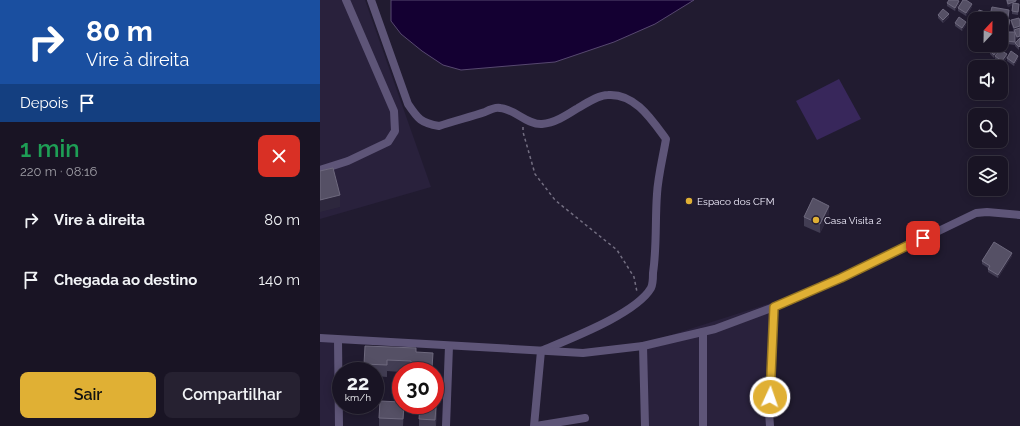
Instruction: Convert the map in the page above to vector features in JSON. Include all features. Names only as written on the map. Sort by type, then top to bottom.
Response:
[{"type":"street","points":[[320,170],[348,161],[388,142],[395,131],[394,111],[346,0]]},
{"type":"street","points":[[371,0],[408,104],[418,119],[439,126],[499,107],[534,123],[541,124],[563,118],[600,96],[608,95],[628,99],[649,115],[666,140],[657,192],[656,237],[651,287],[639,302],[594,328],[541,351]]},
{"type":"street","points":[[320,338],[583,353],[643,346],[703,332],[774,307],[841,278],[976,213],[987,212],[1020,215]]},
{"type":"street","points":[[770,426],[769,412],[774,307]]},
{"type":"street","points":[[703,332],[703,426]]},
{"type":"street","points":[[338,340],[338,426]]},
{"type":"street","points":[[446,426],[449,346]]},
{"type":"street","points":[[643,346],[645,426]]},
{"type":"street","points":[[541,351],[535,426],[585,418]]},
{"type":"path","points":[[521,116],[523,132],[535,174],[558,202],[617,250],[634,277],[639,302]]},
{"type":"shaded area","points":[[320,0],[365,0],[431,187],[320,219]]},
{"type":"shaded area","points":[[391,0],[694,0],[655,24],[614,42],[555,62],[461,70],[443,65],[422,51],[401,34],[391,21]]},
{"type":"shaded area","points":[[839,79],[861,119],[817,140],[796,101]]},
{"type":"shaded area","points":[[774,302],[767,411],[769,426],[645,426],[643,344]]},
{"type":"shaded area","points":[[320,336],[336,339],[337,362],[332,362],[332,414],[339,414],[339,426],[320,426]]},
{"type":"building","points":[[949,0],[959,1],[955,8],[947,3]]},
{"type":"building","points":[[963,0],[966,0],[972,4],[966,13],[958,8]]},
{"type":"building","points":[[1007,0],[1016,0],[1016,1],[1008,4]]},
{"type":"building","points":[[1013,3],[1019,4],[1018,12],[1012,11]]},
{"type":"building","points":[[992,7],[1009,10],[1008,18],[1008,12],[991,12]]},
{"type":"building","points":[[943,9],[949,14],[943,20],[938,15]]},
{"type":"building","points":[[959,17],[966,22],[962,28],[955,23]]},
{"type":"building","points":[[1019,18],[1020,26],[1014,28],[1011,20]]},
{"type":"building","points":[[1020,28],[1020,36],[1017,37],[1014,30]]},
{"type":"building","points":[[1008,32],[1015,32],[1015,42],[1008,41]]},
{"type":"building","points":[[1020,38],[1020,46],[1019,47],[1015,43]]},
{"type":"building","points":[[1011,51],[1018,56],[1014,63],[1007,58]]},
{"type":"building","points":[[998,52],[1007,54],[1003,60],[995,56]]},
{"type":"building","points":[[333,168],[340,195],[320,200],[320,171]]},
{"type":"building","points":[[813,198],[829,206],[820,224],[804,217]]},
{"type":"building","points":[[994,242],[1012,253],[998,275],[988,269],[990,266],[982,261]]},
{"type":"building","points":[[365,346],[416,348],[416,352],[433,353],[432,362],[387,360],[387,365],[384,365],[384,362],[364,362]]},
{"type":"building","points":[[384,401],[392,402],[392,414],[403,414],[403,419],[379,418],[379,414],[384,414]]},
{"type":"building","points":[[419,414],[435,414],[435,420],[419,419]]},
{"type":"place","name":"Espaco dos CFM","points":[[689,201]]},
{"type":"place","name":"Casa Visita 2","points":[[816,220]]},
{"type":"route","points":[[770,397],[774,307],[841,278],[923,238]]}]
